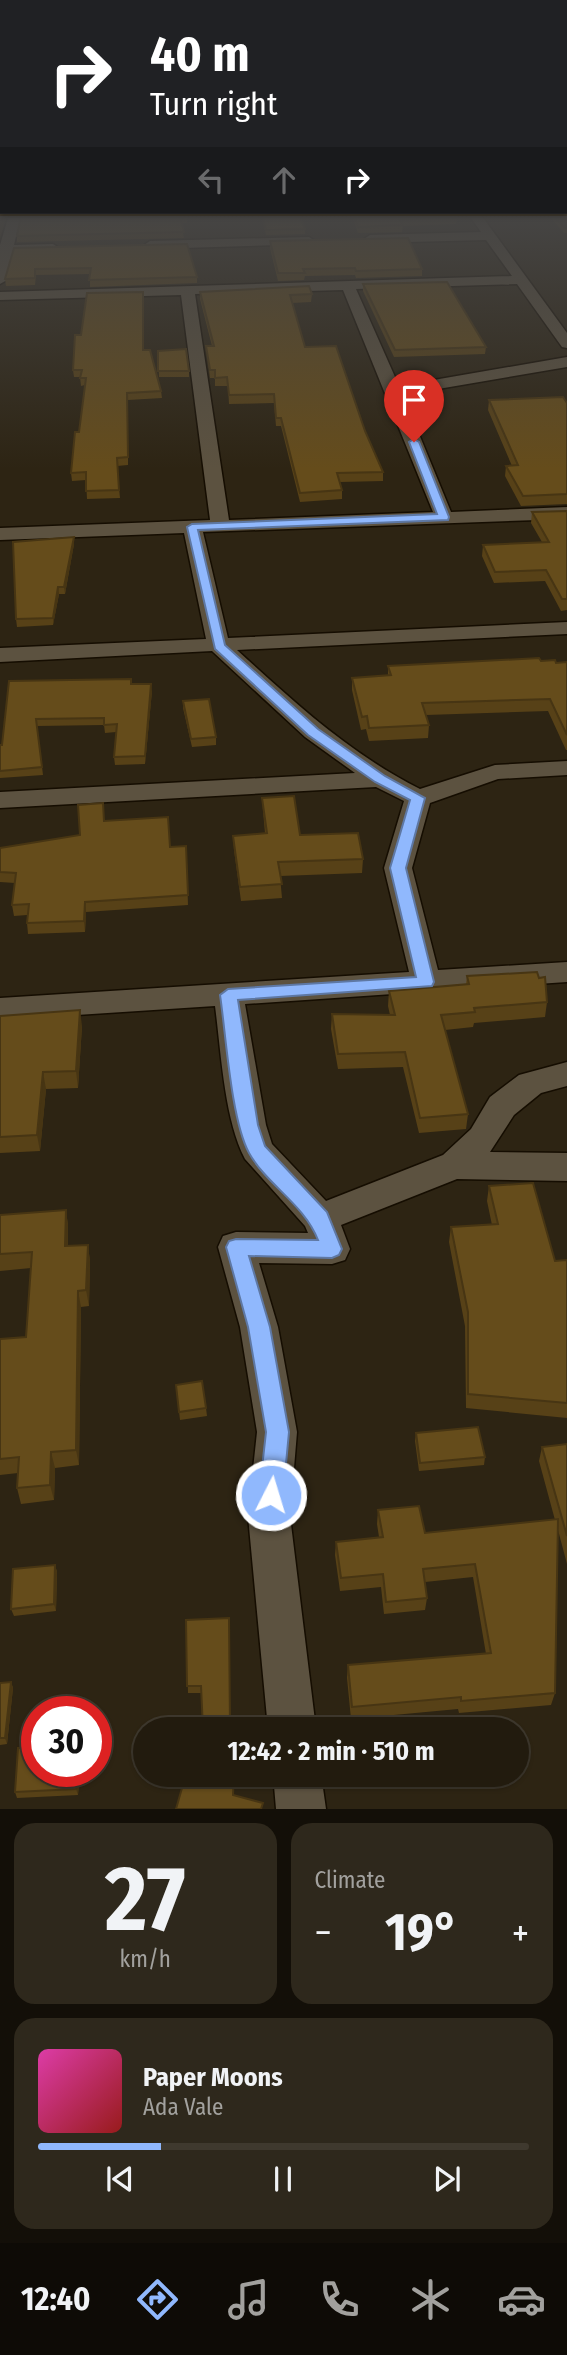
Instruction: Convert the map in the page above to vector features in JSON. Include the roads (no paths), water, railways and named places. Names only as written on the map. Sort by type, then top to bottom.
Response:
[{"type":"street","points":[[188,299],[220,526]]},
{"type":"street","points":[[354,299],[444,517]]},
{"type":"street","points":[[536,299],[567,344]]},
{"type":"street","points":[[394,392],[567,362]]},
{"type":"street","points":[[0,534],[567,513]]},
{"type":"street","points":[[192,527],[219,646],[313,732],[380,779],[418,798],[495,772],[567,768]]},
{"type":"street","points":[[0,655],[567,628]]},
{"type":"street","points":[[0,800],[380,779]]},
{"type":"street","points":[[418,798],[398,868],[426,982]]},
{"type":"street","points":[[0,1009],[567,972]]},
{"type":"street","points":[[228,995],[248,1125],[257,1150],[320,1218],[332,1249],[236,1247],[259,1327],[277,1432],[269,1516],[291,1717]]},
{"type":"street","points":[[455,1165],[483,1138],[502,1106],[530,1084],[567,1074]]},
{"type":"street","points":[[320,1218],[455,1165],[567,1167]]},
{"type":"street","points":[[298,1787],[301,1809]]}]
